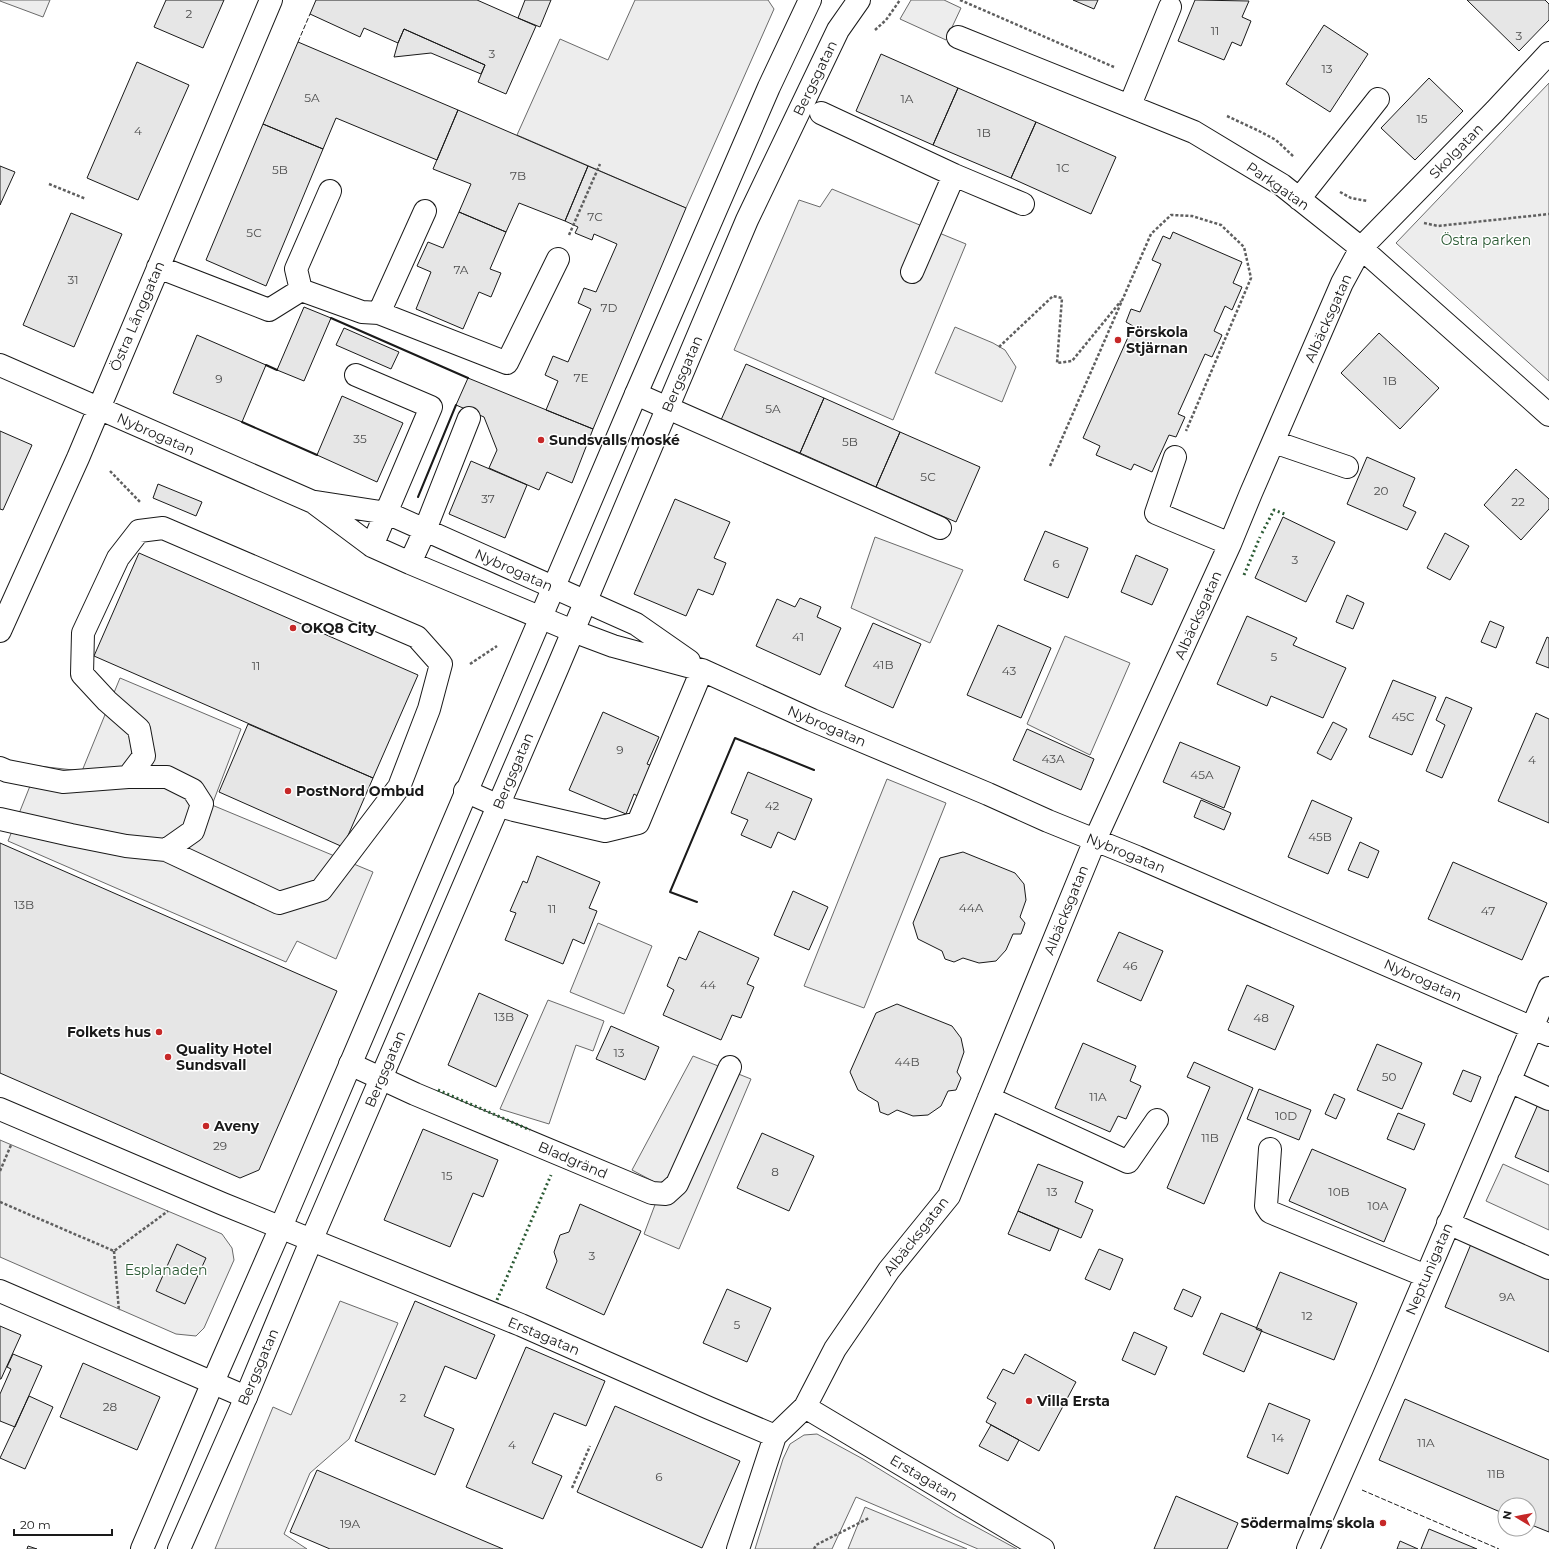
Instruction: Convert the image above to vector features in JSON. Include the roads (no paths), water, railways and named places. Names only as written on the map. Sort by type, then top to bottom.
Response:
[{"type":"main road","name":"Östra Långgatan","points":[[0,631],[78,458],[271,0]]},
{"type":"main road","points":[[142,1549],[636,394],[769,87],[810,0]]},
{"type":"main road","name":"Bergsgatan","points":[[179,1549],[246,1397],[310,1240],[586,601],[753,208],[838,30],[859,0]]},
{"type":"main road","points":[[1130,105],[1170,7]]},
{"type":"main road","name":"Parkgatan","points":[[958,36],[1194,132],[1282,185],[1361,248],[1549,415]]},
{"type":"main road","name":"Skolgatan","points":[[1361,248],[1549,53]]},
{"type":"main road","points":[[1299,199],[1378,99]]},
{"type":"main road","points":[[821,113],[954,175],[1023,204]]},
{"type":"main road","points":[[912,272],[954,175]]},
{"type":"main road","points":[[301,290],[296,269],[330,191]]},
{"type":"main road","points":[[379,313],[425,211]]},
{"type":"main road","name":"Albäcksgatan","points":[[738,1549],[775,1436],[804,1407],[835,1349],[889,1270],[949,1196],[1095,840],[1230,544],[1342,283],[1361,248]]},
{"type":"main road","points":[[301,290],[362,312],[379,313],[507,363],[558,259]]},
{"type":"main road","points":[[158,267],[268,310],[301,290]]},
{"type":"main road","name":"Nybrogatan","points":[[0,365],[313,502],[372,546],[410,563],[541,618],[613,646],[702,670],[812,720],[1137,857],[1540,1031]]},
{"type":"main road","points":[[356,375],[431,406],[372,546]]},
{"type":"main road","points":[[636,394],[940,528]]},
{"type":"main road","points":[[410,563],[425,530],[469,418]]},
{"type":"main road","points":[[1274,442],[1347,467]]},
{"type":"main road","points":[[1175,457],[1156,513],[1230,544]]},
{"type":"main road","name":"Nybrogatan","points":[[313,502],[387,512],[636,624],[702,670]]},
{"type":"main road","points":[[0,819],[126,846],[166,850],[279,903],[321,890],[399,787],[429,709],[441,664],[417,637],[163,528],[139,531],[118,558],[82,633],[82,674],[107,701],[139,728],[144,756],[128,777]]},
{"type":"main road","points":[[466,791],[498,806],[605,831],[638,824],[702,670]]},
{"type":"main road","points":[[0,768],[7,771],[63,782],[128,777],[167,777],[193,790],[202,804],[193,831],[166,850]]},
{"type":"main road","name":"Neptunigatan","points":[[1308,1549],[1509,1081],[1540,1031],[1549,988]]},
{"type":"main road","name":"Bladgränd","points":[[350,1064],[652,1193],[666,1194],[677,1184],[730,1067]]},
{"type":"main road","points":[[1509,1081],[1549,1099]]},
{"type":"main road","points":[[989,1098],[1128,1162],[1157,1120]]},
{"type":"main road","points":[[0,1108],[310,1240]]},
{"type":"main road","points":[[1270,1149],[1266,1206],[1270,1212],[1426,1276]]},
{"type":"main road","points":[[1448,1223],[1549,1268]]},
{"type":"main road","name":"Erstagatan","points":[[310,1240],[521,1325],[696,1403],[775,1436]]},
{"type":"main road","points":[[0,1291],[246,1397]]},
{"type":"main road","name":"Erstagatan","points":[[804,1407],[1043,1549]]},
{"type":"place","name":"Förskola Stjärnan","points":[[1118,340]]},
{"type":"place","name":"Sundsvalls moské","points":[[541,440]]},
{"type":"place","name":"OKQ8 City","points":[[293,628]]},
{"type":"place","name":"PostNord Ombud","points":[[288,791]]},
{"type":"place","name":"Folkets hus","points":[[159,1032]]},
{"type":"place","name":"Quality Hotel Sundsvall","points":[[168,1057]]},
{"type":"place","name":"Aveny","points":[[206,1126]]},
{"type":"place","name":"Villa Ersta","points":[[1029,1401]]},
{"type":"place","name":"Södermalms skola","points":[[1383,1523]]},
{"type":"park label","name":"Östra parken","points":[[1486,240]]},
{"type":"park label","name":"Esplanaden","points":[[166,1270]]}]
